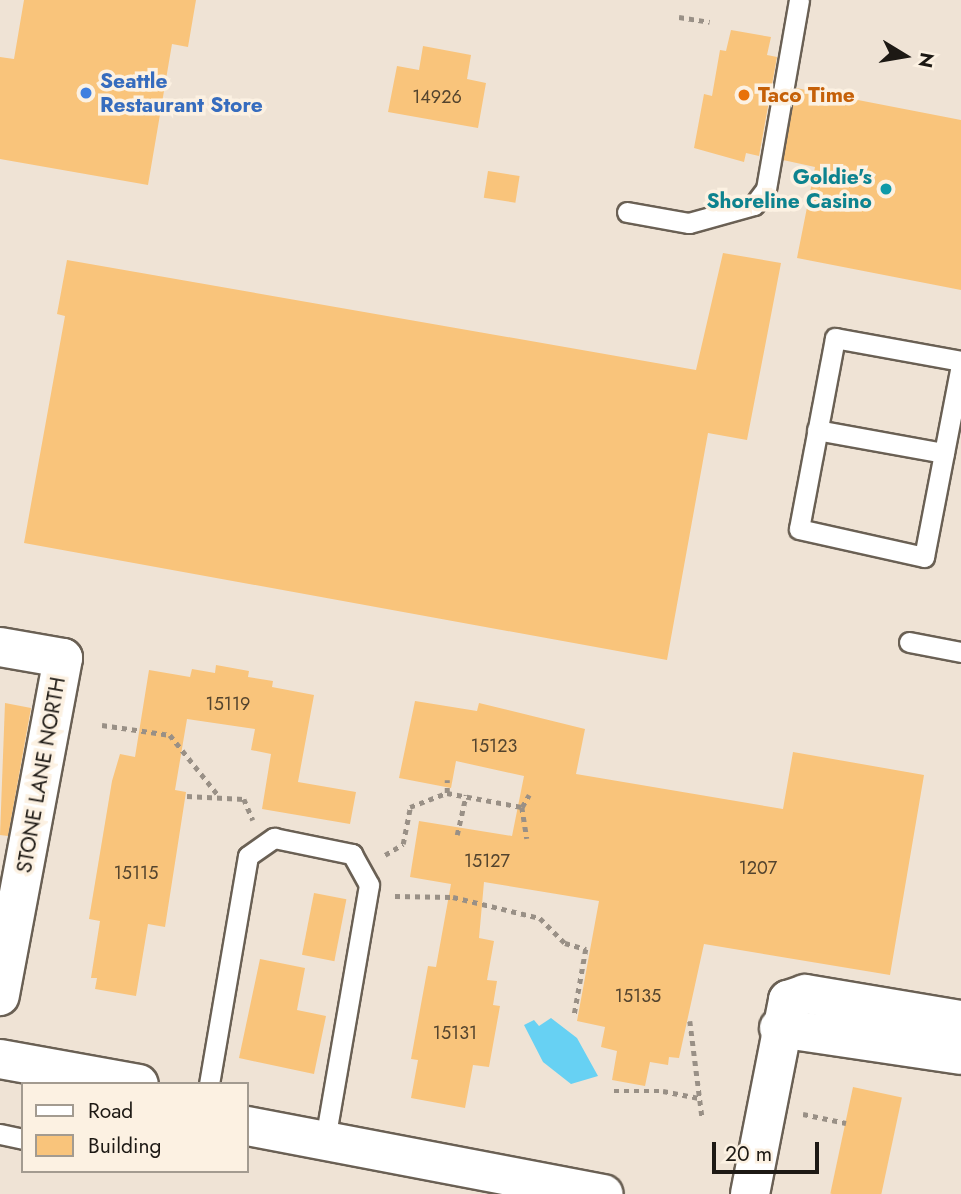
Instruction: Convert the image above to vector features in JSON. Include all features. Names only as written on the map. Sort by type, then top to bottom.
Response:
[{"type":"street","name":"STONE LANE NORTH","points":[[0,647],[62,658],[0,996]]},
{"type":"street","points":[[750,1194],[779,1028],[788,1000],[805,994],[961,1020]]},
{"type":"street","points":[[779,1028],[961,1055]]},
{"type":"street","points":[[0,1059],[128,1082]]},
{"type":"street","points":[[248,1126],[604,1194]]},
{"type":"lane","points":[[627,212],[689,223],[754,205],[766,189],[799,0]]},
{"type":"lane","points":[[835,338],[961,362],[923,557],[799,529],[835,338]]},
{"type":"lane","points":[[817,430],[944,453]]},
{"type":"lane","points":[[909,642],[961,652]]},
{"type":"lane","points":[[209,1082],[248,856],[274,838],[352,854],[369,885],[325,1141]]},
{"type":"lane","points":[[0,1134],[21,1139]]},
{"type":"path","points":[[679,17],[710,22]]},
{"type":"path","points":[[102,725],[170,736],[218,796]]},
{"type":"path","points":[[447,780],[447,793]]},
{"type":"path","points":[[403,844],[410,807],[447,793],[522,807]]},
{"type":"path","points":[[457,835],[466,795]]},
{"type":"path","points":[[527,839],[522,807],[529,795]]},
{"type":"path","points":[[187,796],[244,799]]},
{"type":"path","points":[[419,899],[453,897],[524,911],[540,918],[565,943],[586,949],[574,1017]]},
{"type":"path","points":[[690,1021],[702,1116]]},
{"type":"path","points":[[614,1091],[699,1098]]},
{"type":"path","points":[[816,1117],[846,1123]]},
{"type":"water","points":[[551,1018],[577,1038],[598,1076],[571,1084],[543,1062],[524,1025],[534,1020],[539,1026]]},
{"type":"building","name":"Seattle Restaurant Store","points":[[24,0],[196,0],[188,47],[172,44],[148,185],[0,159],[0,57],[14,59]]},
{"type":"building","name":"Taco Time","points":[[731,30],[771,37],[767,55],[777,57],[759,156],[746,153],[744,162],[694,148],[704,94],[712,96],[720,50],[726,51]]},
{"type":"building","points":[[423,46],[471,55],[467,79],[486,83],[478,128],[388,112],[397,66],[419,70]]},
{"type":"building","name":"Goldie's Shoreline Casino","points":[[796,88],[961,120],[961,290],[797,258],[815,167],[783,160]]},
{"type":"building","points":[[488,171],[520,176],[515,203],[484,198]]},
{"type":"building","points":[[723,253],[781,263],[747,440],[708,433],[667,660],[24,543],[65,316],[57,314],[67,260],[696,370]]},
{"type":"building","points":[[216,665],[249,671],[248,677],[273,681],[272,687],[314,695],[298,782],[356,792],[350,824],[262,809],[271,754],[251,750],[255,729],[187,719],[175,790],[186,792],[165,927],[148,924],[136,996],[95,989],[97,978],[91,978],[100,921],[89,919],[112,781],[120,754],[135,757],[149,670],[190,677],[192,669],[215,673]]},
{"type":"building","points":[[415,701],[477,711],[479,703],[585,729],[576,774],[783,809],[793,752],[924,775],[890,975],[704,944],[679,1058],[669,1057],[668,1065],[650,1062],[645,1086],[612,1080],[617,1051],[601,1047],[605,1027],[577,1021],[599,901],[484,882],[479,938],[494,941],[487,980],[497,981],[493,1005],[500,1006],[489,1067],[473,1065],[465,1108],[411,1098],[418,1060],[411,1059],[428,966],[436,967],[451,884],[410,877],[419,821],[512,836],[524,776],[456,761],[451,788],[399,778]]},
{"type":"building","points":[[5,703],[31,708],[8,836],[0,835]]},
{"type":"building","points":[[314,893],[346,899],[334,961],[302,955]]},
{"type":"building","points":[[260,959],[305,968],[297,1010],[326,1016],[314,1074],[239,1058]]},
{"type":"building","points":[[853,1087],[902,1097],[881,1194],[830,1194]]},
{"type":"place","name":"Seattle Restaurant Store","points":[[86,93]]},
{"type":"place","name":"Taco Time","points":[[744,95]]},
{"type":"place","name":"Goldie's Shoreline Casino","points":[[886,189]]}]
